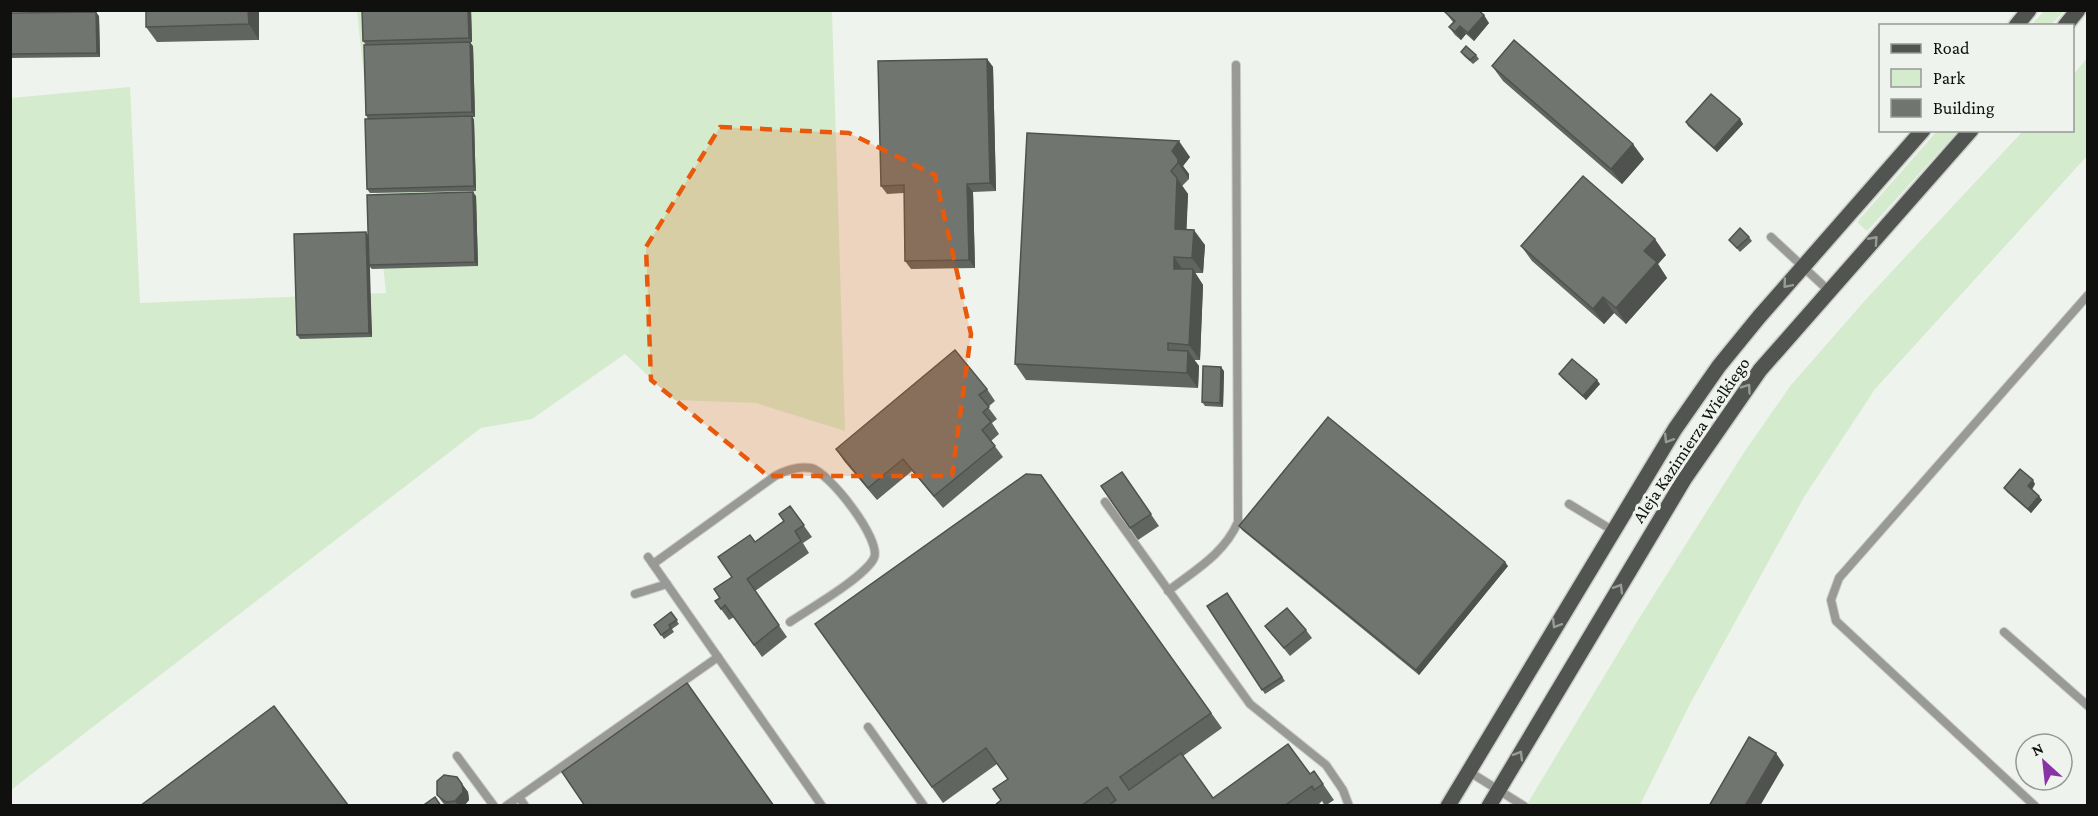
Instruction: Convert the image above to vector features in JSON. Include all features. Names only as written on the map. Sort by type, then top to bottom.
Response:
[{"type":"main road","points":[[2018,24],[2029,10]]},
{"type":"main road","points":[[2067,24],[2078,10]]},
{"type":"main road","name":"Aleja Kazimierza Wielkiego","points":[[1448,806],[1612,530],[1675,429],[1719,366],[1802,267],[1921,132]]},
{"type":"main road","name":"Aleja Kazimierza Wielkiego","points":[[1489,806],[1685,478],[1760,370],[1969,132]]},
{"type":"lane","points":[[1168,591],[1217,554],[1230,540],[1239,522],[1236,64]]},
{"type":"lane","points":[[1771,237],[1828,290]]},
{"type":"lane","points":[[2035,806],[1836,621],[1831,600],[1839,578],[2088,295]]},
{"type":"lane","points":[[790,622],[863,572],[874,557],[875,546],[869,533],[826,475],[812,468],[788,469],[651,560],[822,806]]},
{"type":"lane","points":[[1105,502],[1250,704],[1326,765],[1343,790],[1349,806]]},
{"type":"lane","points":[[1569,504],[1612,530]]},
{"type":"lane","points":[[635,594],[668,584]]},
{"type":"lane","points":[[2004,632],[2088,706]]},
{"type":"lane","points":[[506,806],[718,657]]},
{"type":"lane","points":[[868,728],[924,806]]},
{"type":"lane","points":[[457,756],[494,806]]},
{"type":"lane","points":[[1468,771],[1524,806]]},
{"type":"lane","points":[[519,797],[525,806]]},
{"type":"highlighted area","points":[[720,127],[849,133],[935,175],[971,334],[952,476],[768,476],[651,380],[646,247]]},
{"type":"green space","points":[[2044,10],[2064,11],[2052,24],[2032,24]]},
{"type":"green space","points":[[357,11],[832,11],[845,431],[756,403],[674,400],[625,354],[532,419],[481,428],[11,790],[11,98],[130,87],[140,303],[386,293]]},
{"type":"green space","points":[[2087,58],[2087,156],[1875,389],[1804,497],[1690,704],[1640,805],[1526,806],[1638,620],[1745,451],[1791,385],[1868,297],[2022,132],[2074,132],[2074,74]]},
{"type":"green space","points":[[1936,132],[1957,132],[1867,231],[1857,222]]},
{"type":"building","points":[[146,10],[248,10],[249,24],[146,27]]},
{"type":"building","points":[[362,10],[468,10],[469,38],[363,41]]},
{"type":"building","points":[[1446,10],[1478,10],[1484,15],[1468,33],[1460,26],[1455,32],[1449,27],[1455,21],[1445,12]]},
{"type":"building","points":[[96,12],[97,53],[10,54],[10,13]]},
{"type":"building","points":[[1514,40],[1633,144],[1611,169],[1492,66]]},
{"type":"building","points":[[470,42],[472,112],[366,115],[364,45]]},
{"type":"building","points":[[1466,46],[1476,55],[1470,60],[1461,52]]},
{"type":"building","points":[[987,59],[990,183],[967,184],[969,260],[905,261],[904,185],[881,186],[878,61]]},
{"type":"building","points":[[1711,94],[1740,119],[1714,148],[1686,122]]},
{"type":"building","points":[[472,116],[474,186],[367,189],[365,119]]},
{"type":"building","points":[[1027,133],[1179,141],[1172,151],[1178,163],[1171,171],[1177,178],[1175,229],[1194,230],[1192,258],[1174,257],[1174,269],[1193,269],[1189,345],[1168,343],[1168,350],[1188,351],[1187,373],[1015,364]]},
{"type":"building","points":[[1583,176],[1655,239],[1644,251],[1657,262],[1616,308],[1603,297],[1593,309],[1521,246]]},
{"type":"building","points":[[473,192],[475,262],[369,265],[367,195]]},
{"type":"building","points":[[1740,228],[1749,237],[1737,248],[1729,240]]},
{"type":"building","points":[[366,232],[369,333],[297,335],[294,234]]},
{"type":"building","points":[[955,350],[987,389],[979,395],[989,407],[983,412],[991,422],[982,430],[995,446],[934,496],[903,459],[868,488],[836,449]]},
{"type":"building","points":[[1572,359],[1597,380],[1583,396],[1559,374]]},
{"type":"building","points":[[1203,366],[1221,367],[1220,403],[1202,402]]},
{"type":"building","points":[[1328,417],[1505,562],[1416,670],[1239,526]]},
{"type":"building","points":[[2020,469],[2033,480],[2028,486],[2039,496],[2028,509],[2004,488]]},
{"type":"building","points":[[1122,472],[1151,514],[1130,528],[1101,486]]},
{"type":"building","points":[[1026,474],[1041,475],[1211,713],[1120,777],[1129,790],[1181,753],[1213,798],[1288,744],[1310,774],[1314,771],[1323,784],[1314,790],[1312,786],[1284,806],[1108,806],[1116,800],[1107,787],[1081,806],[994,806],[1001,800],[993,789],[1008,779],[986,748],[932,787],[815,624]]},
{"type":"building","points":[[790,506],[804,525],[795,531],[801,541],[747,579],[779,625],[754,645],[725,605],[721,609],[715,601],[720,598],[714,589],[732,577],[718,557],[750,535],[755,542],[784,521],[779,514]]},
{"type":"building","points":[[1227,593],[1282,677],[1262,690],[1207,606]]},
{"type":"building","points":[[1287,608],[1306,630],[1284,648],[1265,626]]},
{"type":"building","points":[[671,612],[677,620],[669,625],[671,628],[661,635],[654,625]]},
{"type":"building","points":[[687,683],[774,806],[585,806],[562,772]]},
{"type":"building","points":[[274,706],[347,806],[140,806]]},
{"type":"building","points":[[1749,737],[1776,753],[1745,806],[1709,806]]},
{"type":"building","points":[[444,775],[457,777],[462,784],[463,792],[455,801],[446,802],[437,795],[437,781]]},
{"type":"building","points":[[435,797],[441,806],[425,804]]}]
